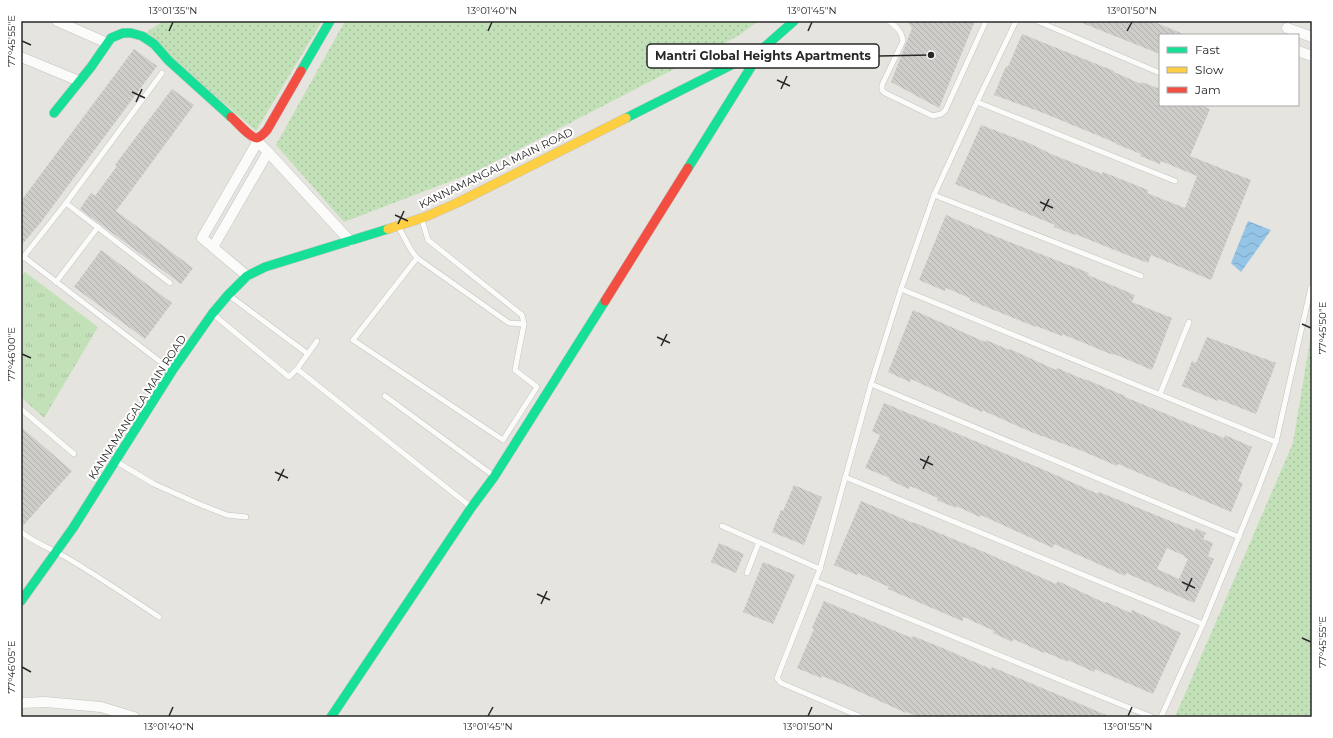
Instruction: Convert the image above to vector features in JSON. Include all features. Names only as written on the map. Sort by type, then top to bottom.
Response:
[{"type":"street","points":[[57,21],[107,43]]},
{"type":"street","points":[[247,276],[213,247],[202,240],[202,237],[255,139],[263,136],[267,130],[330,21]]},
{"type":"street","name":"KANNAMANGALA MAIN ROAD","points":[[21,601],[73,528],[172,371],[212,314],[247,276],[265,267],[422,218],[459,202],[761,50],[794,21]]},
{"type":"street","points":[[1288,28],[1312,37]]},
{"type":"street","points":[[54,113],[91,67],[111,38],[123,33],[131,33],[142,36],[148,39],[169,61],[255,139],[350,241]]},
{"type":"street","points":[[331,717],[471,508],[494,477],[761,50]]},
{"type":"street","points":[[1299,51],[1312,56]]},
{"type":"street","points":[[21,57],[79,81]]},
{"type":"street","points":[[213,247],[268,152]]},
{"type":"street","points":[[21,703],[45,702],[101,707],[134,717]]},
{"type":"lane","points":[[889,21],[900,30],[903,41],[882,85],[882,90],[885,93],[933,116],[941,114],[945,111],[986,21]]},
{"type":"lane","points":[[861,717],[781,683],[777,678],[820,569],[871,384],[901,288],[934,195],[1016,21]]},
{"type":"lane","points":[[1037,21],[1159,72]]},
{"type":"lane","points":[[162,73],[23,259],[56,282],[172,371]]},
{"type":"lane","points":[[977,102],[1175,181]]},
{"type":"lane","points":[[934,195],[1141,276]]},
{"type":"lane","points":[[66,203],[170,283]]},
{"type":"lane","points":[[417,258],[353,340],[503,440],[537,387],[515,370],[524,324],[522,315],[428,240],[422,218]]},
{"type":"lane","points":[[398,226],[410,250],[417,258],[509,323],[524,324]]},
{"type":"lane","points":[[56,282],[98,227]]},
{"type":"lane","points":[[1161,717],[1203,624],[1276,442],[1311,287]]},
{"type":"lane","points":[[901,288],[1276,442]]},
{"type":"lane","points":[[228,295],[308,354]]},
{"type":"lane","points":[[212,314],[289,377],[297,369],[317,341]]},
{"type":"lane","points":[[1160,394],[1189,322]]},
{"type":"lane","points":[[297,369],[471,508]]},
{"type":"lane","points":[[871,384],[1239,537]]},
{"type":"lane","points":[[385,396],[494,477]]},
{"type":"lane","points":[[21,409],[74,454]]},
{"type":"lane","points":[[116,461],[154,484],[199,504],[227,515],[246,517]]},
{"type":"lane","points":[[845,477],[1203,624]]},
{"type":"lane","points":[[722,526],[820,569]]},
{"type":"lane","points":[[21,532],[40,545],[56,552],[87,570],[159,618]]},
{"type":"lane","points":[[747,573],[759,542]]},
{"type":"lane","points":[[816,581],[1152,717]]},
{"type":"green space","points":[[163,21],[322,21],[256,131],[144,34]]},
{"type":"green space","points":[[345,21],[759,21],[738,36],[477,171],[344,222],[276,145]]},
{"type":"green space","points":[[25,272],[98,327],[44,418],[21,397],[21,276]]},
{"type":"green space","points":[[1312,328],[1312,717],[1175,717],[1293,443]]},
{"type":"water","points":[[1248,221],[1271,230],[1241,272],[1231,263]]},
{"type":"building","points":[[907,21],[975,21],[939,108],[891,82],[912,28]]},
{"type":"building","points":[[1077,21],[1152,21],[1184,34],[1159,34],[1159,54]]},
{"type":"building","points":[[1022,34],[1114,71],[1141,84],[1142,82],[1159,89],[1159,106],[1203,106],[1210,109],[1190,156],[1251,180],[1211,280],[1151,255],[1148,263],[1054,227],[1055,225],[955,184],[981,125],[1029,143],[1051,154],[1102,174],[1103,172],[1148,190],[1147,193],[1185,208],[1197,176],[1161,161],[1160,164],[1140,156],[1141,154],[1116,143],[1041,112],[994,95],[1006,66],[1008,67]]},
{"type":"building","points":[[134,49],[157,66],[41,222],[21,246],[21,201]]},
{"type":"building","points":[[172,89],[194,105],[116,211],[193,268],[181,284],[80,209],[91,193],[95,196],[117,166],[115,165]]},
{"type":"building","points":[[946,215],[992,235],[1089,273],[1088,275],[1135,295],[1132,302],[1172,318],[1152,370],[1062,334],[1062,336],[1036,327],[969,300],[970,298],[946,288],[945,291],[919,280]]},
{"type":"building","points":[[101,250],[172,303],[145,339],[74,287]]},
{"type":"building","points":[[913,310],[985,342],[986,340],[1009,350],[1010,349],[1056,370],[1057,368],[1085,379],[1224,438],[1225,435],[1252,447],[1238,481],[1243,483],[1231,512],[1118,464],[1117,466],[1080,450],[1031,432],[982,410],[982,412],[911,379],[910,382],[888,372]]},
{"type":"building","points":[[1207,337],[1276,363],[1256,414],[1218,399],[1218,401],[1182,386],[1192,361],[1196,363]]},
{"type":"building","points":[[884,403],[1098,494],[1099,492],[1195,531],[1196,528],[1206,533],[1203,539],[1213,543],[1208,556],[1214,559],[1194,603],[1126,573],[1125,576],[1054,544],[1053,548],[981,515],[980,517],[956,506],[956,508],[937,500],[938,498],[910,486],[909,489],[889,480],[890,478],[865,468],[880,435],[872,431]],"holes":[[[1167,548],[1185,556],[1184,557],[1188,559],[1179,579],[1157,569]]]},
{"type":"building","points":[[21,427],[72,471],[21,528]]},
{"type":"building","points":[[794,485],[822,497],[804,545],[772,532]]},
{"type":"building","points":[[861,501],[984,552],[1056,584],[1058,581],[1105,603],[1106,602],[1131,613],[1132,610],[1181,633],[1153,694],[1095,669],[1094,672],[1068,660],[1068,662],[1045,652],[1044,653],[1013,639],[1012,642],[993,633],[994,631],[964,617],[962,621],[888,589],[889,587],[858,573],[857,575],[834,565]]},
{"type":"building","points":[[719,543],[744,554],[736,573],[711,562]]},
{"type":"building","points":[[763,562],[795,575],[773,624],[743,612]]},
{"type":"building","points":[[824,601],[912,638],[913,636],[991,669],[992,667],[1111,717],[918,717],[907,712],[906,713],[847,686],[822,676],[821,678],[797,668]]},
{"type":"traffic: fast","points":[[301,71],[330,21]]},
{"type":"traffic: fast","points":[[626,118],[761,50],[794,21]]},
{"type":"traffic: fast","points":[[54,113],[91,67],[111,38],[123,33],[131,33],[142,36],[154,44],[169,61],[231,117]]},
{"type":"traffic: fast","points":[[688,168],[761,51]]},
{"type":"traffic: fast","points":[[21,601],[73,528],[172,371],[212,314],[228,295],[247,276],[265,267],[388,229]]},
{"type":"traffic: fast","points":[[331,717],[471,508],[494,477],[605,301]]},
{"type":"traffic: slow","points":[[388,229],[425,217],[459,202],[626,118]]},
{"type":"traffic: jam","points":[[231,117],[251,135],[257,138],[260,137],[267,130],[301,71]]},
{"type":"traffic: jam","points":[[605,301],[688,168]]},
{"type":"place","name":"Mantri Global Heights Apartments","points":[[931,55]]}]
